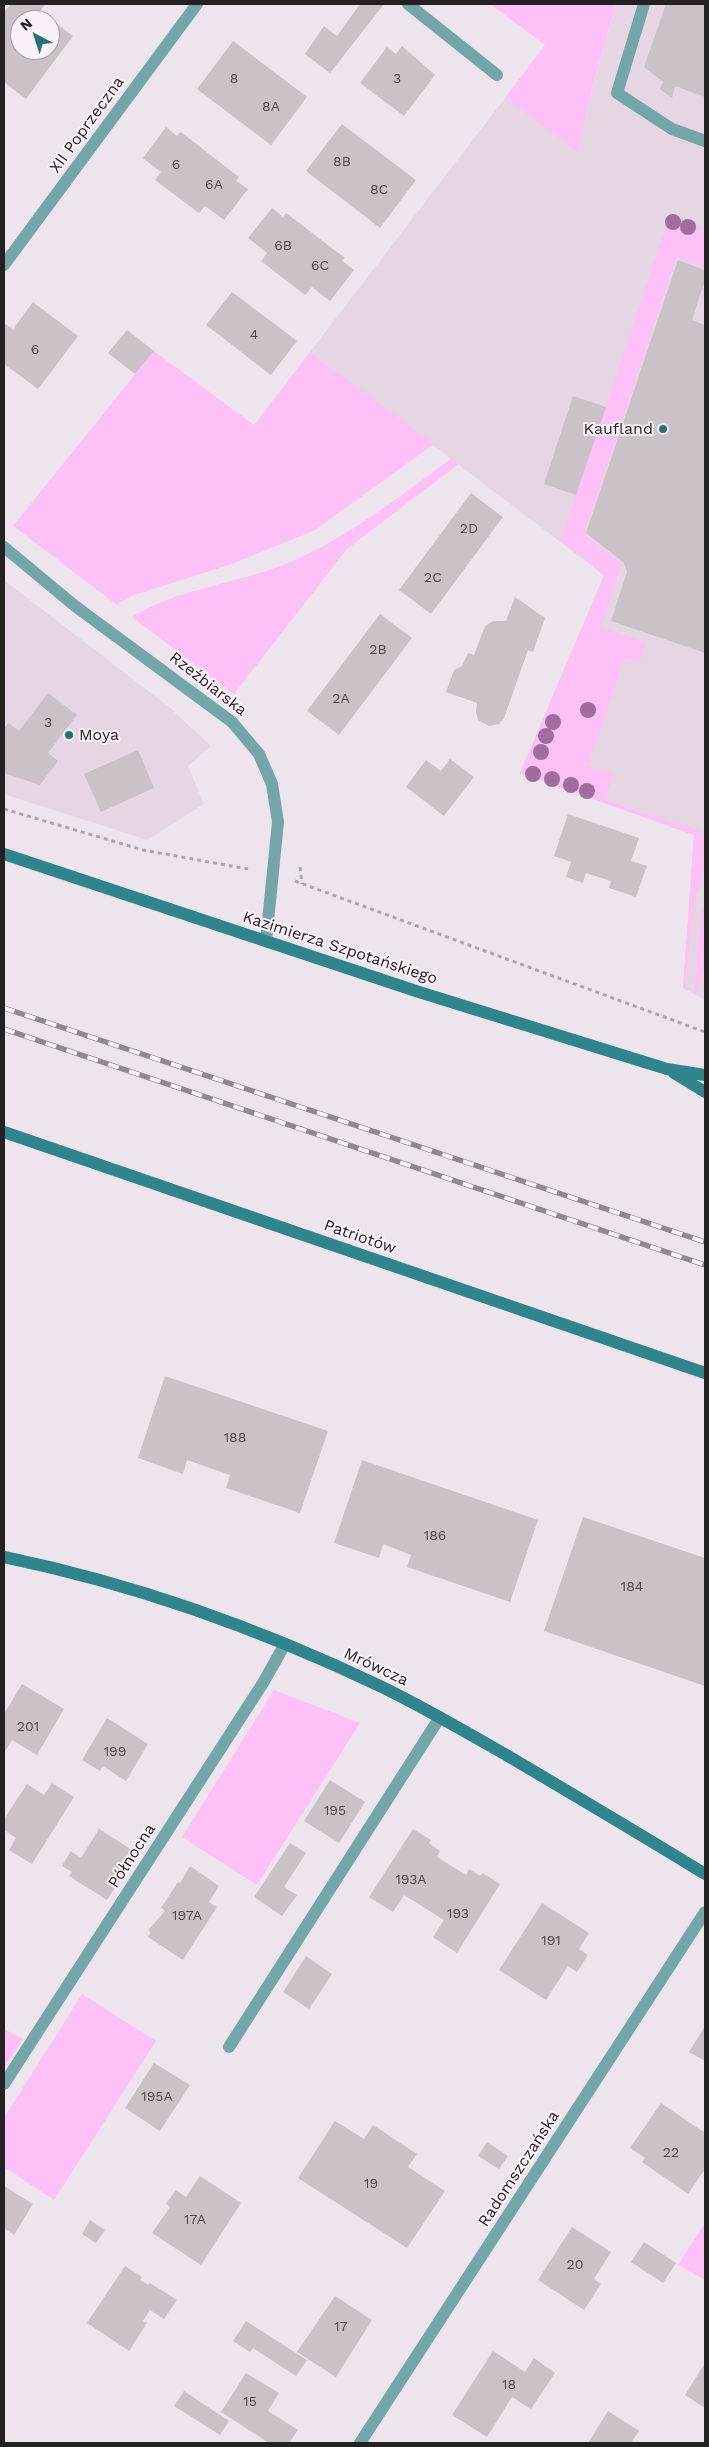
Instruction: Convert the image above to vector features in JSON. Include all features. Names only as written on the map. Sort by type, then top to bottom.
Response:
[{"type":"main road","name":"Kazimierza Szpotańskiego","points":[[4,854],[419,992],[667,1070],[705,1074]]},
{"type":"main road","name":"Kazimierza Szpotańskiego","points":[[667,1070],[705,1092]]},
{"type":"main road","name":"Patriotów","points":[[4,1132],[705,1373]]},
{"type":"main road","name":"Mrówcza","points":[[4,1557],[99,1579],[184,1605],[285,1644],[382,1687],[440,1717],[601,1810],[705,1874]]},
{"type":"street","name":"XII Poprzeczna","points":[[4,266],[196,4]]},
{"type":"street","points":[[408,4],[497,75]]},
{"type":"street","points":[[644,4],[617,93],[672,129],[705,141]]},
{"type":"street","name":"Rzeźbiarska","points":[[4,547],[75,606],[232,722],[246,736],[259,754],[272,784],[278,822],[266,941]]},
{"type":"street","name":"Północna","points":[[4,2084],[262,1683],[285,1644]]},
{"type":"street","points":[[229,2047],[440,1717]]},
{"type":"street","name":"Radomszczańska","points":[[360,2443],[705,1912]]},
{"type":"path","points":[[4,809],[143,850],[274,874],[705,1032]]},
{"type":"shaded area","points":[[490,4],[616,4],[594,81],[578,152],[505,98],[545,45]]},
{"type":"shaded area","points":[[616,4],[705,4],[705,1000],[683,988],[694,835],[520,773],[604,575],[310,352],[505,98],[578,151],[594,82]]},
{"type":"shaded area","points":[[669,217],[705,229],[705,267],[676,258],[584,534],[622,564],[601,627],[646,643],[640,662],[625,658],[588,766],[613,774],[605,800],[705,833],[705,868],[693,906],[685,990],[683,988],[694,835],[520,773],[604,576],[584,558],[560,542]]},
{"type":"shaded area","points":[[154,351],[254,425],[310,352],[434,444],[315,530],[232,564],[131,596],[117,605],[13,526]]},
{"type":"shaded area","points":[[452,458],[459,464],[347,549],[234,694],[132,617],[165,601],[200,589],[255,575],[320,548],[388,505]]},
{"type":"shaded area","points":[[4,580],[169,707],[211,746],[188,766],[204,804],[147,840],[4,794]]},
{"type":"shaded area","points":[[702,907],[705,908],[705,968],[696,995],[693,993]]},
{"type":"shaded area","points":[[274,1690],[360,1723],[257,1885],[182,1837]]},
{"type":"shaded area","points":[[82,1994],[156,2041],[54,2200],[4,2167],[4,2118]]},
{"type":"shaded area","points":[[4,2029],[23,2039],[4,2068]]},
{"type":"shaded area","points":[[705,2223],[705,2280],[678,2265]]},
{"type":"building","points":[[10,4],[45,5],[41,10],[10,10],[10,60],[55,60],[26,99],[4,82],[4,13]]},
{"type":"building","points":[[360,4],[384,4],[330,73],[305,54],[324,26],[337,36]]},
{"type":"building","points":[[666,4],[705,4],[705,97],[675,86],[672,98],[660,89],[663,82],[644,67]]},
{"type":"building","points":[[60,26],[73,36],[60,53]]},
{"type":"building","points":[[233,41],[307,97],[271,145],[197,89]]},
{"type":"building","points":[[402,46],[435,75],[404,116],[360,83],[387,47],[396,54]]},
{"type":"building","points":[[342,124],[416,180],[380,228],[306,171]]},
{"type":"building","points":[[166,127],[177,136],[180,132],[182,133],[239,177],[236,181],[248,189],[224,220],[205,206],[199,213],[155,180],[161,172],[143,158]]},
{"type":"building","points":[[272,208],[283,217],[286,213],[345,258],[342,261],[354,270],[330,301],[312,287],[305,295],[261,261],[267,253],[248,238]]},
{"type":"building","name":"Kaufland","points":[[678,260],[705,270],[705,280],[692,320],[705,325],[705,653],[611,621],[627,572],[624,563],[586,533]]},
{"type":"building","points":[[232,292],[297,341],[271,375],[206,325]]},
{"type":"building","points":[[33,302],[78,336],[38,389],[4,364],[4,326],[5,324],[13,329]]},
{"type":"building","points":[[127,330],[154,351],[135,374],[108,353]]},
{"type":"building","points":[[573,396],[606,407],[576,495],[544,484]]},
{"type":"building","points":[[471,493],[503,517],[431,614],[399,590]]},
{"type":"building","points":[[515,597],[545,618],[533,652],[528,650],[504,718],[499,724],[489,726],[478,720],[476,712],[477,703],[446,692],[454,670],[462,666],[468,653],[474,655],[485,626],[493,621],[506,621]]},
{"type":"building","points":[[380,614],[412,638],[339,735],[307,711]]},
{"type":"building","points":[[48,693],[77,715],[48,753],[58,761],[40,785],[4,773],[4,729],[8,723],[19,731]]},
{"type":"building","points":[[138,750],[154,788],[101,812],[84,774]]},
{"type":"building","points":[[450,759],[474,777],[444,816],[406,787],[426,760],[441,771]]},
{"type":"building","points":[[568,814],[639,838],[631,861],[647,866],[636,897],[609,888],[611,881],[586,873],[583,883],[566,877],[571,862],[554,856]]},
{"type":"building","points":[[165,1376],[328,1431],[300,1513],[226,1488],[230,1475],[187,1460],[183,1474],[138,1458]]},
{"type":"building","points":[[362,1460],[538,1520],[510,1602],[407,1567],[411,1555],[383,1544],[379,1558],[334,1543]]},
{"type":"building","points":[[583,1517],[705,1558],[705,1686],[544,1631]]},
{"type":"building","points":[[22,1684],[64,1709],[37,1755],[12,1740],[4,1753],[4,1714]]},
{"type":"building","points":[[107,1718],[148,1744],[126,1781],[103,1766],[100,1771],[82,1760]]},
{"type":"building","points":[[330,1780],[365,1802],[339,1843],[304,1821]]},
{"type":"building","points":[[52,1783],[74,1797],[32,1864],[9,1850],[16,1838],[4,1830],[4,1819],[27,1784],[44,1795]]},
{"type":"building","points":[[99,1829],[137,1853],[107,1900],[69,1876],[72,1872],[62,1866],[71,1851],[81,1858]]},
{"type":"building","points":[[413,1829],[431,1840],[429,1843],[440,1851],[437,1857],[466,1875],[469,1869],[480,1876],[483,1873],[500,1884],[457,1953],[433,1937],[444,1920],[404,1895],[393,1912],[369,1897]]},
{"type":"building","points":[[290,1843],[306,1853],[284,1887],[297,1895],[282,1916],[254,1897]]},
{"type":"building","points":[[190,1866],[219,1886],[209,1902],[217,1907],[183,1960],[148,1937],[150,1934],[149,1929],[165,1911],[161,1908]]},
{"type":"building","points":[[542,1903],[589,1933],[579,1949],[588,1955],[577,1972],[568,1966],[546,2000],[499,1970]]},
{"type":"building","points":[[306,1956],[332,1974],[309,2009],[283,1992]]},
{"type":"building","points":[[705,2026],[705,2061],[689,2052]]},
{"type":"building","points":[[154,2063],[190,2085],[160,2131],[125,2108]]},
{"type":"building","points":[[661,2103],[705,2133],[705,2169],[688,2194],[642,2162],[645,2158],[630,2148]]},
{"type":"building","points":[[335,2121],[364,2139],[373,2125],[417,2154],[408,2167],[445,2191],[407,2248],[298,2178]]},
{"type":"building","points":[[487,2142],[508,2156],[499,2169],[478,2156]]},
{"type":"building","points":[[200,2176],[241,2203],[201,2265],[152,2233],[170,2207],[166,2204],[176,2190],[186,2197]]},
{"type":"building","points":[[4,2186],[33,2204],[14,2235],[4,2228]]},
{"type":"building","points":[[90,2220],[105,2230],[96,2243],[82,2234]]},
{"type":"building","points":[[572,2227],[611,2252],[594,2279],[601,2284],[584,2310],[538,2280]]},
{"type":"building","points":[[644,2242],[676,2263],[663,2283],[631,2262]]},
{"type":"building","points":[[125,2266],[142,2277],[140,2280],[148,2285],[150,2283],[177,2300],[164,2319],[150,2310],[143,2321],[147,2323],[129,2351],[87,2323]]},
{"type":"building","points":[[335,2296],[372,2320],[336,2377],[297,2352]]},
{"type":"building","points":[[246,2321],[307,2360],[296,2376],[253,2348],[250,2352],[233,2341]]},
{"type":"building","points":[[493,2351],[525,2372],[534,2358],[555,2373],[531,2409],[512,2397],[487,2437],[452,2415]]},
{"type":"building","points":[[705,2363],[705,2408],[685,2395]]},
{"type":"building","points":[[246,2373],[279,2393],[268,2411],[298,2430],[289,2443],[269,2443],[221,2412]]},
{"type":"building","points":[[184,2391],[229,2421],[220,2435],[174,2406]]},
{"type":"building","points":[[608,2411],[639,2431],[631,2443],[588,2443]]},
{"type":"railway","points":[[4,1008],[705,1242]]},
{"type":"railway","points":[[4,1029],[705,1265]]},
{"type":"place","name":"Kaufland","points":[[663,429]]},
{"type":"place","name":"Moya","points":[[69,735]]}]
